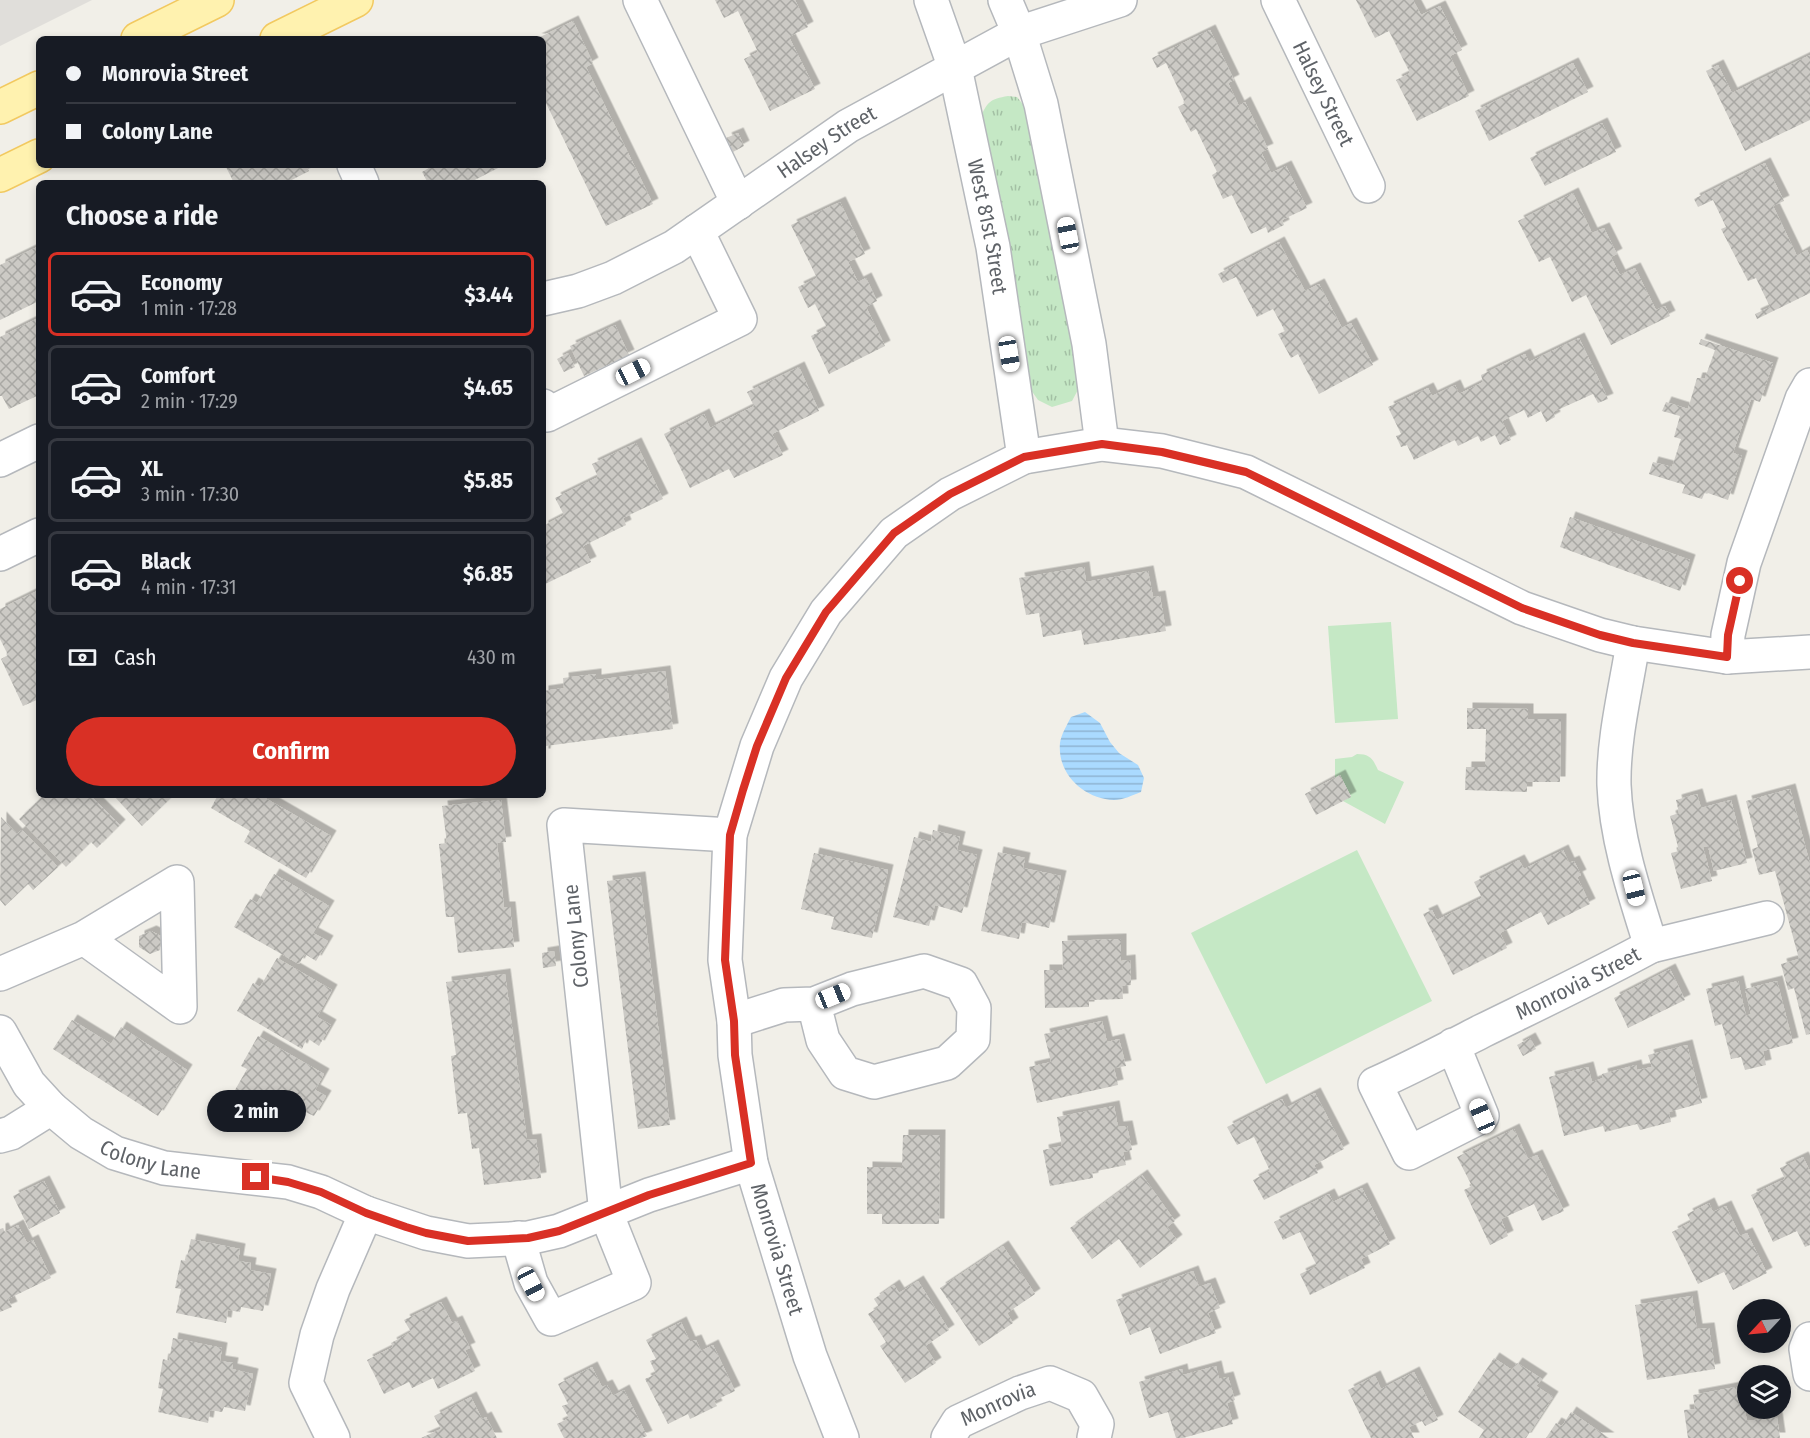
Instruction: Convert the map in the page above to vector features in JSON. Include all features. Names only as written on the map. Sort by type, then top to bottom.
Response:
[{"type":"main road","points":[[144,36],[217,0]]},
{"type":"main road","points":[[283,36],[356,0]]},
{"type":"main road","points":[[0,107],[36,89]]},
{"type":"main road","points":[[0,176],[36,158]]},
{"type":"street","points":[[640,0],[738,203]]},
{"type":"street","name":"West 81st Street","points":[[931,0],[956,68],[993,247],[1024,457]]},
{"type":"street","points":[[1005,0],[1019,33],[1041,104],[1089,344],[1102,444]]},
{"type":"street","name":"Halsey Street","points":[[546,298],[578,291],[613,278],[674,247],[848,126],[1019,33],[1120,0]]},
{"type":"street","name":"Halsey Street","points":[[1278,0],[1368,186]]},
{"type":"street","points":[[546,413],[547,415],[740,318],[697,231]]},
{"type":"street","points":[[1727,657],[1728,635],[1744,563],[1802,399],[1810,385]]},
{"type":"street","points":[[0,460],[36,442]]},
{"type":"street","name":"Monrovia Street","points":[[842,1438],[810,1356],[751,1163],[735,1055],[734,1021],[725,960],[730,835],[757,746],[786,678],[826,612],[894,533],[950,494],[1024,457],[1102,444],[1162,452],[1246,472],[1522,608],[1600,635],[1633,643],[1727,657],[1810,652]]},
{"type":"street","points":[[0,554],[36,536]]},
{"type":"street","name":"Monrovia Street","points":[[1453,1046],[1651,946],[1621,837],[1614,785],[1616,748],[1633,643]]},
{"type":"street","name":"Colony Lane","points":[[606,1213],[564,825],[730,835]]},
{"type":"street","points":[[1651,946],[1767,918]]},
{"type":"street","points":[[0,975],[84,938]]},
{"type":"street","points":[[734,1021],[784,1005],[814,1004],[852,988],[924,971],[961,984],[975,1008],[973,1039],[947,1063],[874,1082],[845,1073],[823,1040],[814,1004]]},
{"type":"street","name":"Colony Lane","points":[[0,1032],[29,1084],[51,1108],[81,1133],[116,1153],[164,1168],[288,1182],[321,1192],[366,1213],[426,1233],[468,1241],[518,1238],[559,1231],[649,1195],[751,1163]]},
{"type":"street","points":[[0,1136],[11,1133],[51,1108]]},
{"type":"street","points":[[333,1438],[306,1383],[317,1335],[333,1289],[366,1213]]},
{"type":"street","points":[[518,1238],[531,1284],[551,1319],[634,1283],[606,1213]]},
{"type":"street","points":[[1810,1339],[1806,1349],[1810,1374]]},
{"type":"street","name":"Monrovia","points":[[948,1438],[958,1422],[1020,1393],[1050,1383],[1081,1396],[1097,1424],[1094,1438]]},
{"type":"shaded area","points":[[0,0],[92,0],[0,46]]},
{"type":"green space","points":[[1008,96],[1017,97],[1025,107],[1056,236],[1080,386],[1072,401],[1052,407],[1038,400],[1031,390],[1008,244],[980,119],[990,102]]},
{"type":"green space","points":[[1391,622],[1398,719],[1335,723],[1328,626]]},
{"type":"green space","points":[[1357,754],[1368,756],[1378,770],[1404,782],[1385,824],[1343,801],[1351,796],[1340,775],[1335,778],[1335,759],[1352,757]]},
{"type":"green space","points":[[1357,850],[1432,1001],[1266,1084],[1191,933]]},
{"type":"water","points":[[1085,712],[1100,723],[1119,753],[1138,765],[1144,778],[1141,792],[1117,800],[1103,799],[1083,790],[1068,774],[1060,754],[1060,743],[1071,717]]},
{"type":"building","points":[[715,0],[795,0],[808,27],[789,37],[815,89],[770,111],[744,59],[758,52],[738,11],[724,18]]},
{"type":"building","points":[[1356,0],[1413,0],[1421,15],[1440,6],[1462,50],[1450,56],[1469,96],[1417,121],[1396,80],[1410,73],[1389,31],[1375,38]]},
{"type":"building","points":[[573,21],[593,63],[586,67],[653,204],[606,226],[546,103],[546,36],[542,36]]},
{"type":"building","points":[[1210,30],[1234,80],[1228,83],[1239,106],[1245,102],[1268,149],[1261,152],[1271,173],[1286,166],[1307,208],[1282,220],[1284,225],[1268,233],[1266,227],[1251,234],[1232,195],[1223,199],[1212,175],[1217,172],[1196,129],[1191,132],[1178,107],[1185,103],[1166,63],[1157,68],[1152,58]]},
{"type":"building","points":[[1810,55],[1810,120],[1745,151],[1706,71],[1718,65],[1732,93]]},
{"type":"building","points":[[1573,63],[1588,92],[1489,141],[1475,111]]},
{"type":"building","points":[[1602,123],[1616,152],[1545,186],[1530,158]]},
{"type":"building","points":[[738,133],[744,146],[733,152],[726,138]]},
{"type":"building","points":[[1765,163],[1784,201],[1773,206],[1797,256],[1807,250],[1810,256],[1810,293],[1757,319],[1755,314],[1770,307],[1756,278],[1748,281],[1721,229],[1726,227],[1713,200],[1698,207],[1694,199]]},
{"type":"building","points":[[226,168],[308,168],[309,171],[292,180],[232,180]]},
{"type":"building","points":[[429,168],[498,168],[475,180],[426,180],[422,172]]},
{"type":"building","points":[[1573,193],[1592,233],[1604,228],[1617,254],[1611,257],[1620,275],[1635,268],[1656,310],[1665,306],[1670,316],[1611,345],[1586,295],[1572,302],[1550,257],[1539,262],[1518,221]]},
{"type":"building","points":[[840,202],[865,254],[848,262],[858,282],[866,278],[877,301],[866,307],[885,346],[829,374],[811,336],[827,328],[815,304],[808,308],[798,287],[817,278],[791,225]]},
{"type":"building","points":[[1279,242],[1305,291],[1319,284],[1342,328],[1351,323],[1373,365],[1319,394],[1298,354],[1291,358],[1278,334],[1285,331],[1273,309],[1257,317],[1236,277],[1223,283],[1218,274]]},
{"type":"building","points":[[36,247],[36,302],[0,320],[0,265]]},
{"type":"building","points":[[36,319],[36,396],[9,409],[0,396],[0,337]]},
{"type":"building","points":[[615,325],[629,355],[584,376],[570,346]]},
{"type":"building","points":[[1579,338],[1608,399],[1598,403],[1593,394],[1553,412],[1555,417],[1546,422],[1541,411],[1528,418],[1524,410],[1502,421],[1511,440],[1500,445],[1495,435],[1481,442],[1478,436],[1458,446],[1455,440],[1414,460],[1407,445],[1401,447],[1396,436],[1401,434],[1388,407],[1428,388],[1432,396],[1455,385],[1459,394],[1483,382],[1481,375],[1525,354],[1529,362]]},
{"type":"building","points":[[1701,339],[1773,363],[1760,402],[1751,399],[1733,453],[1742,456],[1728,500],[1705,492],[1702,499],[1682,493],[1685,485],[1649,474],[1653,462],[1672,467],[1681,439],[1674,437],[1680,416],[1662,411],[1666,402],[1688,409],[1697,378],[1705,378],[1715,350],[1699,344]]},
{"type":"building","points":[[568,353],[575,367],[564,372],[557,359]]},
{"type":"building","points":[[799,367],[819,411],[772,434],[783,455],[734,478],[729,469],[690,488],[664,434],[704,414],[710,428],[754,406],[747,392]]},
{"type":"building","points":[[636,443],[663,499],[623,518],[626,525],[583,546],[591,562],[546,584],[546,524],[564,515],[555,498],[598,477],[592,464]]},
{"type":"building","points":[[1570,517],[1690,560],[1680,591],[1560,547]]},
{"type":"building","points":[[1084,567],[1086,582],[1148,571],[1153,597],[1160,596],[1166,631],[1084,645],[1081,630],[1043,637],[1039,613],[1026,615],[1019,578]]},
{"type":"building","points":[[36,591],[36,700],[23,706],[1,659],[8,655],[0,639],[0,609]]},
{"type":"building","points":[[665,671],[673,729],[546,746],[546,691],[564,688],[563,678],[596,674],[596,680]]},
{"type":"building","points":[[1467,708],[1528,709],[1528,719],[1561,719],[1560,782],[1527,782],[1527,792],[1465,790],[1466,767],[1485,767],[1486,729],[1467,729]]},
{"type":"building","points":[[1340,775],[1351,797],[1316,815],[1305,794]]},
{"type":"building","points":[[1790,789],[1810,864],[1810,1034],[1806,1035],[1794,988],[1788,990],[1781,964],[1799,959],[1775,871],[1759,875],[1752,849],[1758,847],[1746,801]]},
{"type":"building","points":[[1697,794],[1701,808],[1731,800],[1747,863],[1714,871],[1708,846],[1703,847],[1712,881],[1681,889],[1671,853],[1679,851],[1670,816],[1679,813],[1676,800]]},
{"type":"building","points":[[41,798],[93,798],[120,825],[97,848],[91,842],[66,867],[19,819]]},
{"type":"building","points":[[116,798],[171,798],[142,826]]},
{"type":"building","points":[[216,798],[265,798],[331,836],[306,878],[244,842],[250,831],[211,808]]},
{"type":"building","points":[[501,800],[506,842],[497,843],[504,907],[510,907],[514,947],[458,953],[454,917],[446,917],[439,844],[447,843],[442,806]]},
{"type":"building","points":[[1,817],[17,834],[22,830],[58,867],[33,890],[28,884],[5,906],[0,900]]},
{"type":"building","points":[[933,830],[960,837],[957,850],[977,855],[962,913],[935,905],[929,926],[893,917],[914,837],[931,842]]},
{"type":"building","points":[[1563,850],[1569,863],[1574,861],[1581,875],[1577,877],[1590,904],[1548,925],[1541,912],[1500,933],[1507,948],[1453,975],[1423,914],[1432,910],[1437,920],[1482,898],[1474,882],[1519,860],[1524,869]]},
{"type":"building","points":[[998,852],[1025,858],[1023,868],[1061,876],[1049,928],[1022,922],[1019,939],[981,931]]},
{"type":"building","points":[[814,853],[888,870],[872,938],[831,929],[834,917],[801,909]]},
{"type":"building","points":[[274,874],[329,906],[313,933],[328,941],[316,961],[305,954],[299,964],[234,927],[250,899],[257,903]]},
{"type":"building","points":[[640,877],[670,1125],[638,1129],[607,881]]},
{"type":"building","points":[[151,931],[161,936],[160,950],[150,954],[139,947],[139,936]]},
{"type":"building","points":[[1121,939],[1121,961],[1130,960],[1131,985],[1122,986],[1123,999],[1089,1000],[1089,1007],[1045,1008],[1044,970],[1063,970],[1062,941]]},
{"type":"building","points":[[554,951],[556,966],[543,968],[542,953]]},
{"type":"building","points":[[277,958],[332,990],[317,1017],[331,1025],[319,1046],[307,1038],[302,1049],[237,1011],[253,983],[260,987]]},
{"type":"building","points":[[1670,969],[1685,1000],[1628,1028],[1614,998]]},
{"type":"building","points":[[505,974],[527,1140],[536,1139],[541,1178],[484,1185],[479,1148],[472,1149],[467,1113],[458,1114],[451,1056],[456,1055],[446,982]]},
{"type":"building","points":[[1738,981],[1746,1016],[1751,1014],[1745,989],[1777,981],[1793,1043],[1763,1051],[1766,1065],[1745,1070],[1741,1057],[1731,1059],[1722,1024],[1715,1026],[1706,989]]},
{"type":"building","points":[[72,1020],[111,1044],[121,1027],[187,1070],[158,1116],[53,1049]]},
{"type":"building","points":[[1102,1021],[1107,1042],[1119,1039],[1126,1066],[1114,1068],[1118,1085],[1037,1103],[1029,1067],[1051,1062],[1044,1034]]},
{"type":"building","points":[[258,1036],[324,1074],[315,1090],[326,1096],[314,1116],[303,1111],[291,1132],[231,1097],[247,1069],[241,1066]]},
{"type":"building","points":[[1530,1038],[1536,1049],[1523,1056],[1517,1045]]},
{"type":"building","points":[[1687,1045],[1702,1103],[1669,1112],[1671,1122],[1640,1130],[1637,1124],[1605,1132],[1603,1126],[1564,1136],[1549,1077],[1588,1067],[1592,1082],[1603,1078],[1602,1074],[1636,1065],[1637,1070],[1652,1067],[1648,1055]]},
{"type":"building","points":[[1315,1093],[1344,1149],[1314,1165],[1318,1173],[1264,1200],[1253,1180],[1270,1171],[1254,1137],[1237,1145],[1227,1127],[1282,1099],[1286,1108]]},
{"type":"building","points":[[1114,1106],[1118,1127],[1127,1126],[1132,1150],[1123,1152],[1126,1165],[1092,1172],[1093,1178],[1050,1186],[1043,1150],[1062,1146],[1057,1117]]},
{"type":"building","points":[[1514,1129],[1528,1159],[1537,1155],[1564,1211],[1542,1221],[1534,1204],[1501,1219],[1508,1236],[1490,1245],[1464,1190],[1472,1186],[1457,1157]]},
{"type":"building","points":[[903,1135],[940,1135],[939,1224],[882,1224],[882,1214],[867,1214],[867,1167],[902,1168]]},
{"type":"building","points":[[1803,1157],[1810,1171],[1810,1245],[1805,1247],[1797,1231],[1773,1242],[1751,1195],[1785,1179],[1780,1168]]},
{"type":"building","points":[[1142,1175],[1175,1221],[1167,1227],[1177,1240],[1140,1268],[1119,1239],[1092,1259],[1070,1228]]},
{"type":"building","points":[[44,1181],[60,1213],[29,1229],[13,1196]]},
{"type":"building","points":[[1362,1188],[1390,1244],[1361,1259],[1365,1268],[1310,1295],[1300,1274],[1317,1266],[1300,1232],[1283,1240],[1274,1222],[1329,1194],[1333,1202]]},
{"type":"building","points":[[1709,1203],[1713,1212],[1726,1206],[1740,1236],[1747,1233],[1767,1273],[1733,1290],[1724,1272],[1698,1284],[1672,1232],[1691,1222],[1687,1214]]},
{"type":"building","points":[[18,1225],[27,1243],[33,1240],[51,1278],[8,1299],[12,1307],[0,1312],[0,1229],[3,1228],[5,1232]]},
{"type":"building","points":[[191,1239],[240,1249],[238,1261],[251,1263],[250,1270],[271,1274],[263,1311],[241,1307],[240,1312],[228,1310],[226,1323],[176,1313],[181,1289],[175,1288],[181,1260],[186,1261]]},
{"type":"building","points":[[1003,1246],[1035,1294],[1007,1313],[1013,1323],[979,1346],[940,1288]]},
{"type":"building","points":[[1193,1271],[1199,1287],[1210,1283],[1220,1308],[1208,1313],[1216,1333],[1160,1354],[1150,1327],[1130,1335],[1116,1300]]},
{"type":"building","points":[[918,1281],[949,1330],[925,1346],[936,1363],[905,1383],[880,1346],[886,1342],[868,1314],[879,1307],[874,1299],[894,1285],[899,1293]]},
{"type":"building","points":[[1692,1296],[1697,1329],[1709,1328],[1715,1369],[1647,1380],[1635,1305]]},
{"type":"building","points":[[441,1302],[452,1323],[457,1321],[470,1348],[465,1350],[475,1371],[438,1389],[433,1378],[412,1388],[409,1382],[384,1394],[367,1360],[393,1347],[391,1343],[411,1332],[404,1320]]},
{"type":"building","points":[[681,1322],[690,1342],[696,1340],[701,1351],[713,1345],[735,1391],[714,1401],[717,1406],[690,1419],[688,1414],[668,1424],[645,1379],[656,1374],[650,1361],[656,1359],[646,1340]]},
{"type":"building","points":[[173,1338],[222,1348],[220,1361],[233,1363],[232,1369],[253,1374],[245,1411],[224,1407],[222,1412],[210,1410],[208,1423],[158,1412],[163,1389],[158,1388],[163,1359],[169,1361]]},
{"type":"building","points":[[1494,1358],[1512,1370],[1517,1363],[1542,1379],[1536,1386],[1553,1397],[1526,1438],[1479,1438],[1484,1430],[1458,1412]]},
{"type":"building","points":[[1216,1366],[1219,1379],[1228,1377],[1235,1400],[1227,1403],[1233,1424],[1176,1438],[1168,1412],[1149,1418],[1139,1382],[1182,1369],[1183,1375]]},
{"type":"building","points":[[592,1367],[602,1387],[607,1385],[613,1396],[624,1390],[647,1436],[642,1438],[564,1438],[557,1424],[569,1418],[562,1406],[568,1404],[558,1384]]},
{"type":"building","points":[[1414,1372],[1438,1420],[1425,1426],[1422,1421],[1409,1427],[1414,1438],[1371,1438],[1348,1390],[1375,1376],[1381,1389]]},
{"type":"building","points":[[1736,1387],[1737,1419],[1747,1419],[1747,1421],[1777,1419],[1780,1438],[1688,1438],[1684,1410],[1695,1409],[1693,1395]]},
{"type":"building","points":[[471,1397],[482,1419],[486,1417],[497,1438],[421,1438],[441,1429],[434,1416]]},
{"type":"building","points":[[1571,1412],[1609,1438],[1546,1438],[1556,1423],[1562,1426]]},
{"type":"route","points":[[256,1177],[288,1182],[321,1192],[366,1213],[406,1227],[468,1241],[528,1238],[559,1231],[649,1195],[751,1163],[735,1055],[734,1021],[725,960],[730,835],[757,746],[786,678],[826,612],[894,533],[950,494],[1024,457],[1102,444],[1162,452],[1246,472],[1522,608],[1600,635],[1633,643],[1727,657],[1728,635],[1740,581]]}]
